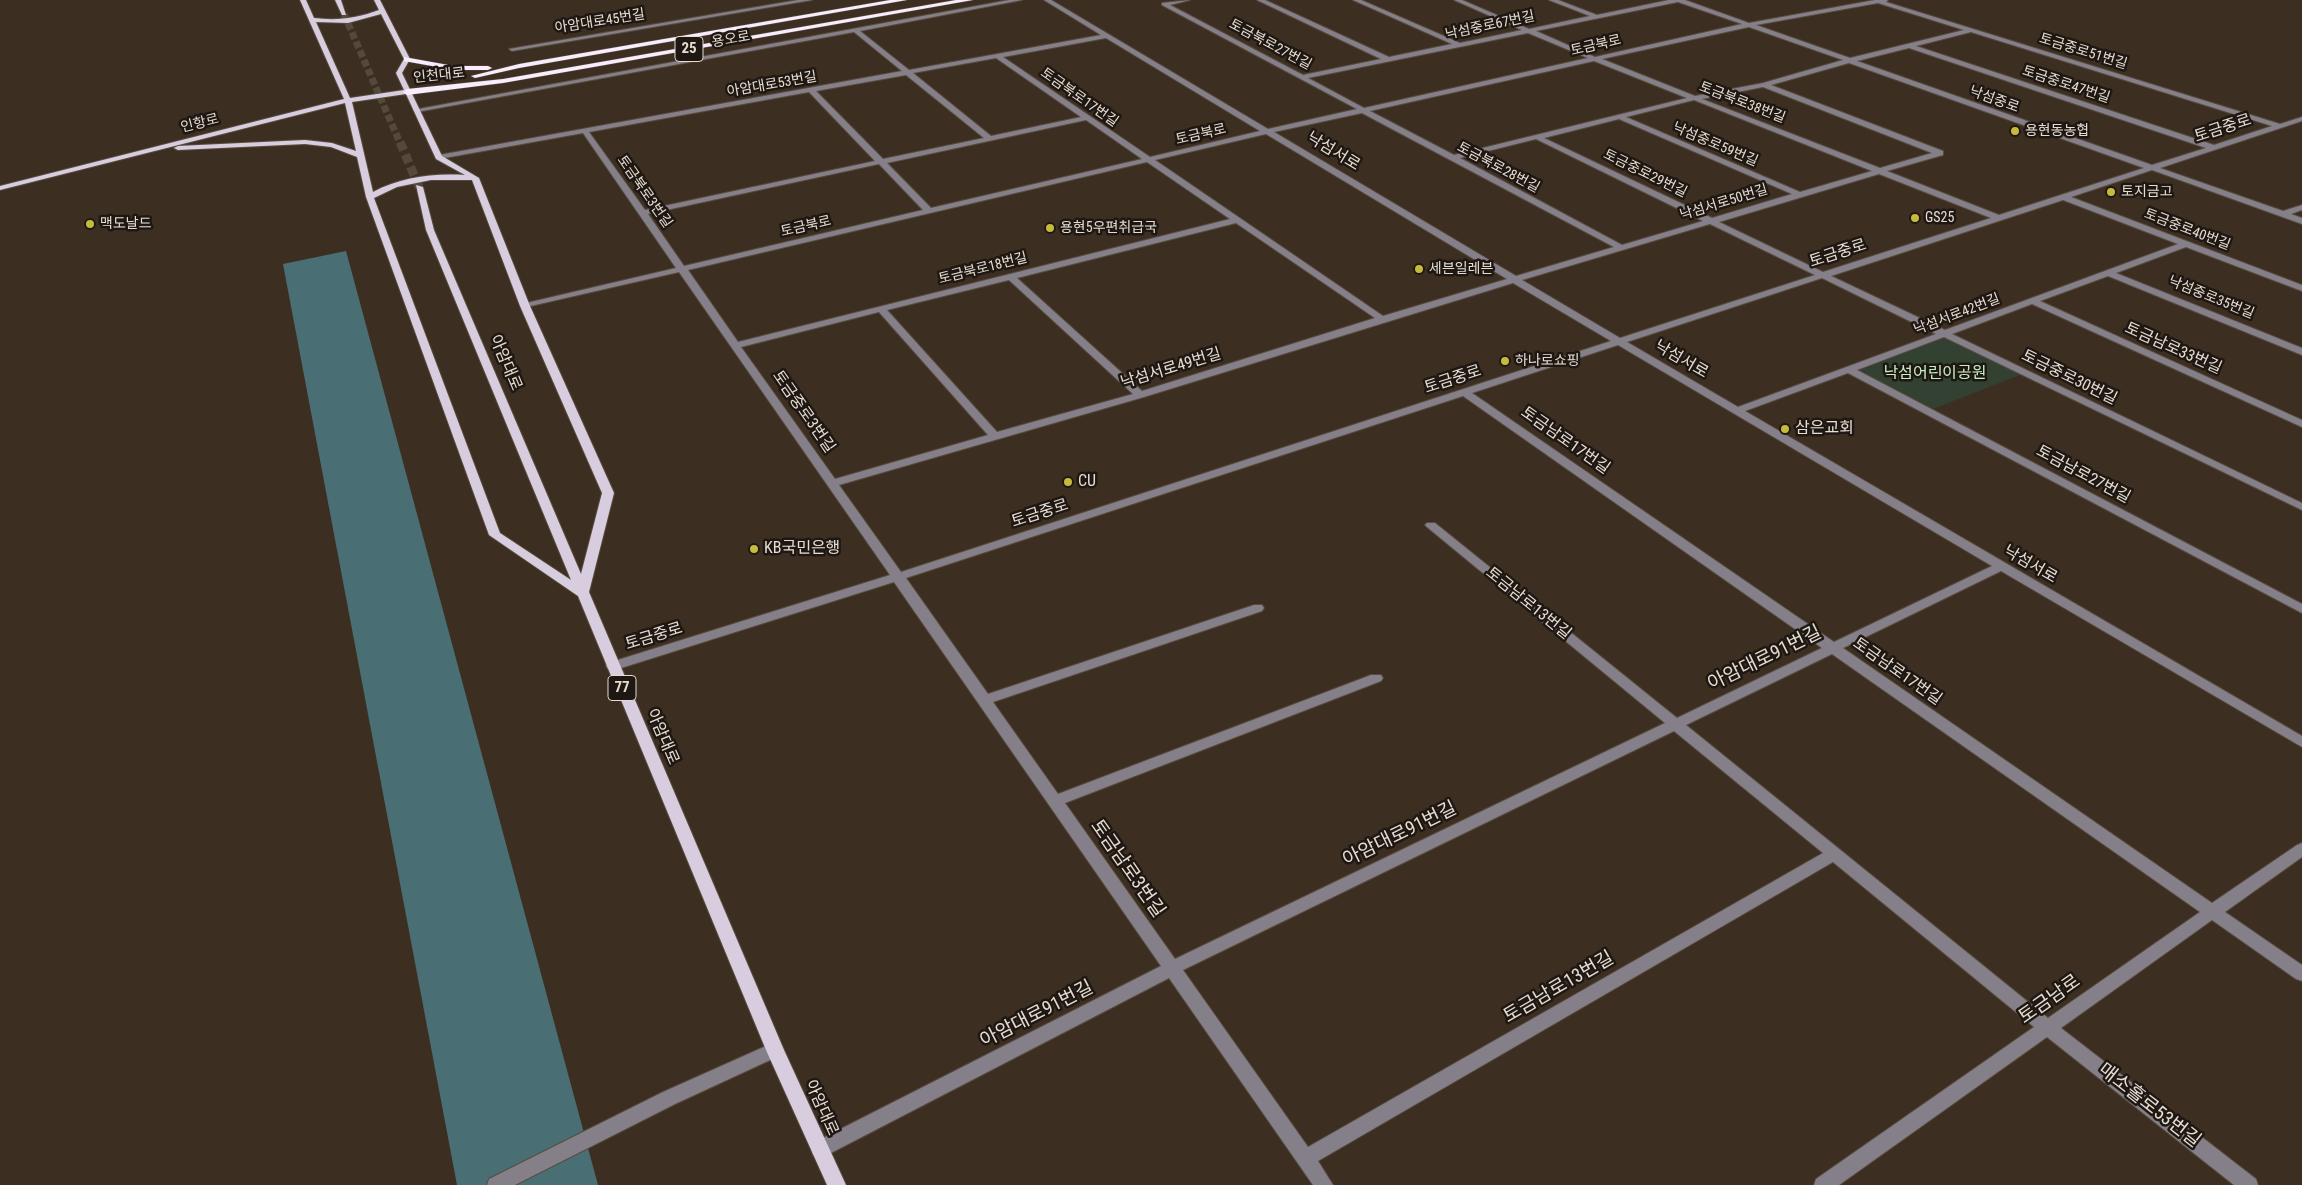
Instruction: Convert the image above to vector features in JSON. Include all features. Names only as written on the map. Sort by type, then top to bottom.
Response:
[{"type":"highway","name":"인천대로","points":[[408,92],[519,66],[903,0]]},
{"type":"highway","name":"인천대로","points":[[408,92],[503,81],[969,0]]},
{"type":"highway","points":[[407,59],[454,68],[519,66]]},
{"type":"main road","points":[[303,0],[348,100],[370,197],[495,535],[582,593],[608,493],[525,306],[474,178],[439,157],[400,73],[407,59],[377,0]]},
{"type":"main road","points":[[338,0],[344,14]]},
{"type":"main road","points":[[312,20],[327,22],[347,21],[368,17],[382,11]]},
{"type":"main road","name":"인항로","points":[[0,188],[348,100],[408,92]]},
{"type":"main road","points":[[151,149],[305,142],[332,145],[359,155]]},
{"type":"main road","points":[[370,197],[387,187],[406,180],[447,176],[474,178]]},
{"type":"main road","name":"아암대로","points":[[419,187],[430,230],[775,1050],[836,1185]]},
{"type":"street","name":"아암대로45번길","points":[[512,48],[809,0]]},
{"type":"street","name":"용오로","points":[[417,110],[1019,0]]},
{"type":"street","name":"낙섬서로","points":[[1047,0],[1517,279],[1619,342],[2302,742]]},
{"type":"street","name":"토금북로27번길","points":[[1187,0],[1164,4],[1363,110]]},
{"type":"street","points":[[1260,0],[1389,60]]},
{"type":"street","points":[[1356,0],[1459,45]]},
{"type":"street","name":"토금북로38번길","points":[[1457,0],[1531,30],[1595,59],[1999,218]]},
{"type":"street","name":"낙섬중로67번길","points":[[1552,0],[1597,17]]},
{"type":"street","name":"낙섬중로67번길","points":[[1304,77],[1678,0]]},
{"type":"street","name":"낙섬중로","points":[[1678,0],[2150,169],[2302,221]]},
{"type":"street","name":"토금북로","points":[[525,306],[1269,131],[1748,25],[1882,1]]},
{"type":"street","name":"토금중로51번길","points":[[1882,1],[2279,126]]},
{"type":"street","points":[[855,30],[990,139]]},
{"type":"street","name":"낙섬중로59번길","points":[[1452,158],[1695,98],[1764,85],[1848,61],[1972,30]]},
{"type":"street","name":"아암대로53번길","points":[[439,157],[1108,36]]},
{"type":"street","name":"토금중로47번길","points":[[1910,46],[2214,148]]},
{"type":"street","name":"토금북로17번길","points":[[997,56],[1148,160]]},
{"type":"street","name":"낙섬서로50번길","points":[[1517,279],[1940,154],[1764,85]]},
{"type":"street","points":[[811,90],[929,211]]},
{"type":"street","name":"토금북로28번길","points":[[1363,110],[1622,248]]},
{"type":"street","name":"낙섬중로59번길","points":[[1620,117],[1800,195]]},
{"type":"street","points":[[641,213],[1086,118]]},
{"type":"street","name":"토금중로","points":[[613,666],[897,577],[2302,119]]},
{"type":"street","name":"토금북로3번길","points":[[585,132],[680,269]]},
{"type":"street","name":"토금중로29번길","points":[[1537,137],[1823,275]]},
{"type":"street","points":[[1148,160],[1382,319]]},
{"type":"street","name":"토금중로40번길","points":[[2063,197],[2302,288]]},
{"type":"street","points":[[2284,214],[2302,207]]},
{"type":"street","name":"토금북로18번길","points":[[736,345],[1237,220]]},
{"type":"street","name":"낙섬서로42번길","points":[[1738,411],[2186,244]]},
{"type":"street","name":"토금중로3번길","points":[[680,269],[736,345],[897,577]]},
{"type":"street","name":"낙섬중로35번길","points":[[2108,273],[2302,352]]},
{"type":"street","name":"토금중로30번길","points":[[1823,275],[2302,507]]},
{"type":"street","points":[[1010,276],[1140,394]]},
{"type":"street","name":"낙섬서로49번길","points":[[832,482],[1140,394],[1517,279]]},
{"type":"street","name":"토금남로33번길","points":[[2032,301],[2302,424]]},
{"type":"street","points":[[881,309],[994,435]]},
{"type":"street","name":"토금남로27번길","points":[[1849,370],[2300,606]]},
{"type":"street","name":"토금남로17번길","points":[[1464,392],[2302,974]]},
{"type":"street","name":"토금남로13번길","points":[[1431,525],[2048,1028]]},
{"type":"street","name":"아암대로91번길","points":[[820,1149],[1172,968],[2002,566]]},
{"type":"street","name":"토금남로3번길","points":[[897,577],[1324,1185]]},
{"type":"street","points":[[985,700],[1258,608]]},
{"type":"street","points":[[1054,801],[1376,678]]},
{"type":"street","name":"토금남로","points":[[1823,1185],[2302,849]]},
{"type":"street","name":"토금남로13번길","points":[[1306,1159],[1834,854]]},
{"type":"street","name":"매소홀로53번길","points":[[2048,1028],[2249,1185]]},
{"type":"street","points":[[496,1185],[668,1098],[775,1050]]},
{"type":"green space","name":"낙섬어린이공원","points":[[1946,337],[2022,374],[1933,409],[1857,371]]},
{"type":"water","points":[[346,251],[598,1185],[457,1185],[283,264]]},
{"type":"tunnel","points":[[344,14],[400,143]]},
{"type":"tunnel","points":[[400,142],[419,187]]},
{"type":"place","name":"용현동농협","points":[[2015,131]]},
{"type":"place","name":"토지금고","points":[[2111,192]]},
{"type":"place","name":"GS25","points":[[1915,218]]},
{"type":"place","name":"맥도날드","points":[[90,224]]},
{"type":"place","name":"용현5우편취급국","points":[[1050,228]]},
{"type":"place","name":"세븐일레븐","points":[[1419,269]]},
{"type":"place","name":"하나로쇼핑","points":[[1505,361]]},
{"type":"place","name":"삼은교회","points":[[1785,429]]},
{"type":"place","name":"CU","points":[[1068,482]]},
{"type":"place","name":"KB국민은행","points":[[754,549]]}]
